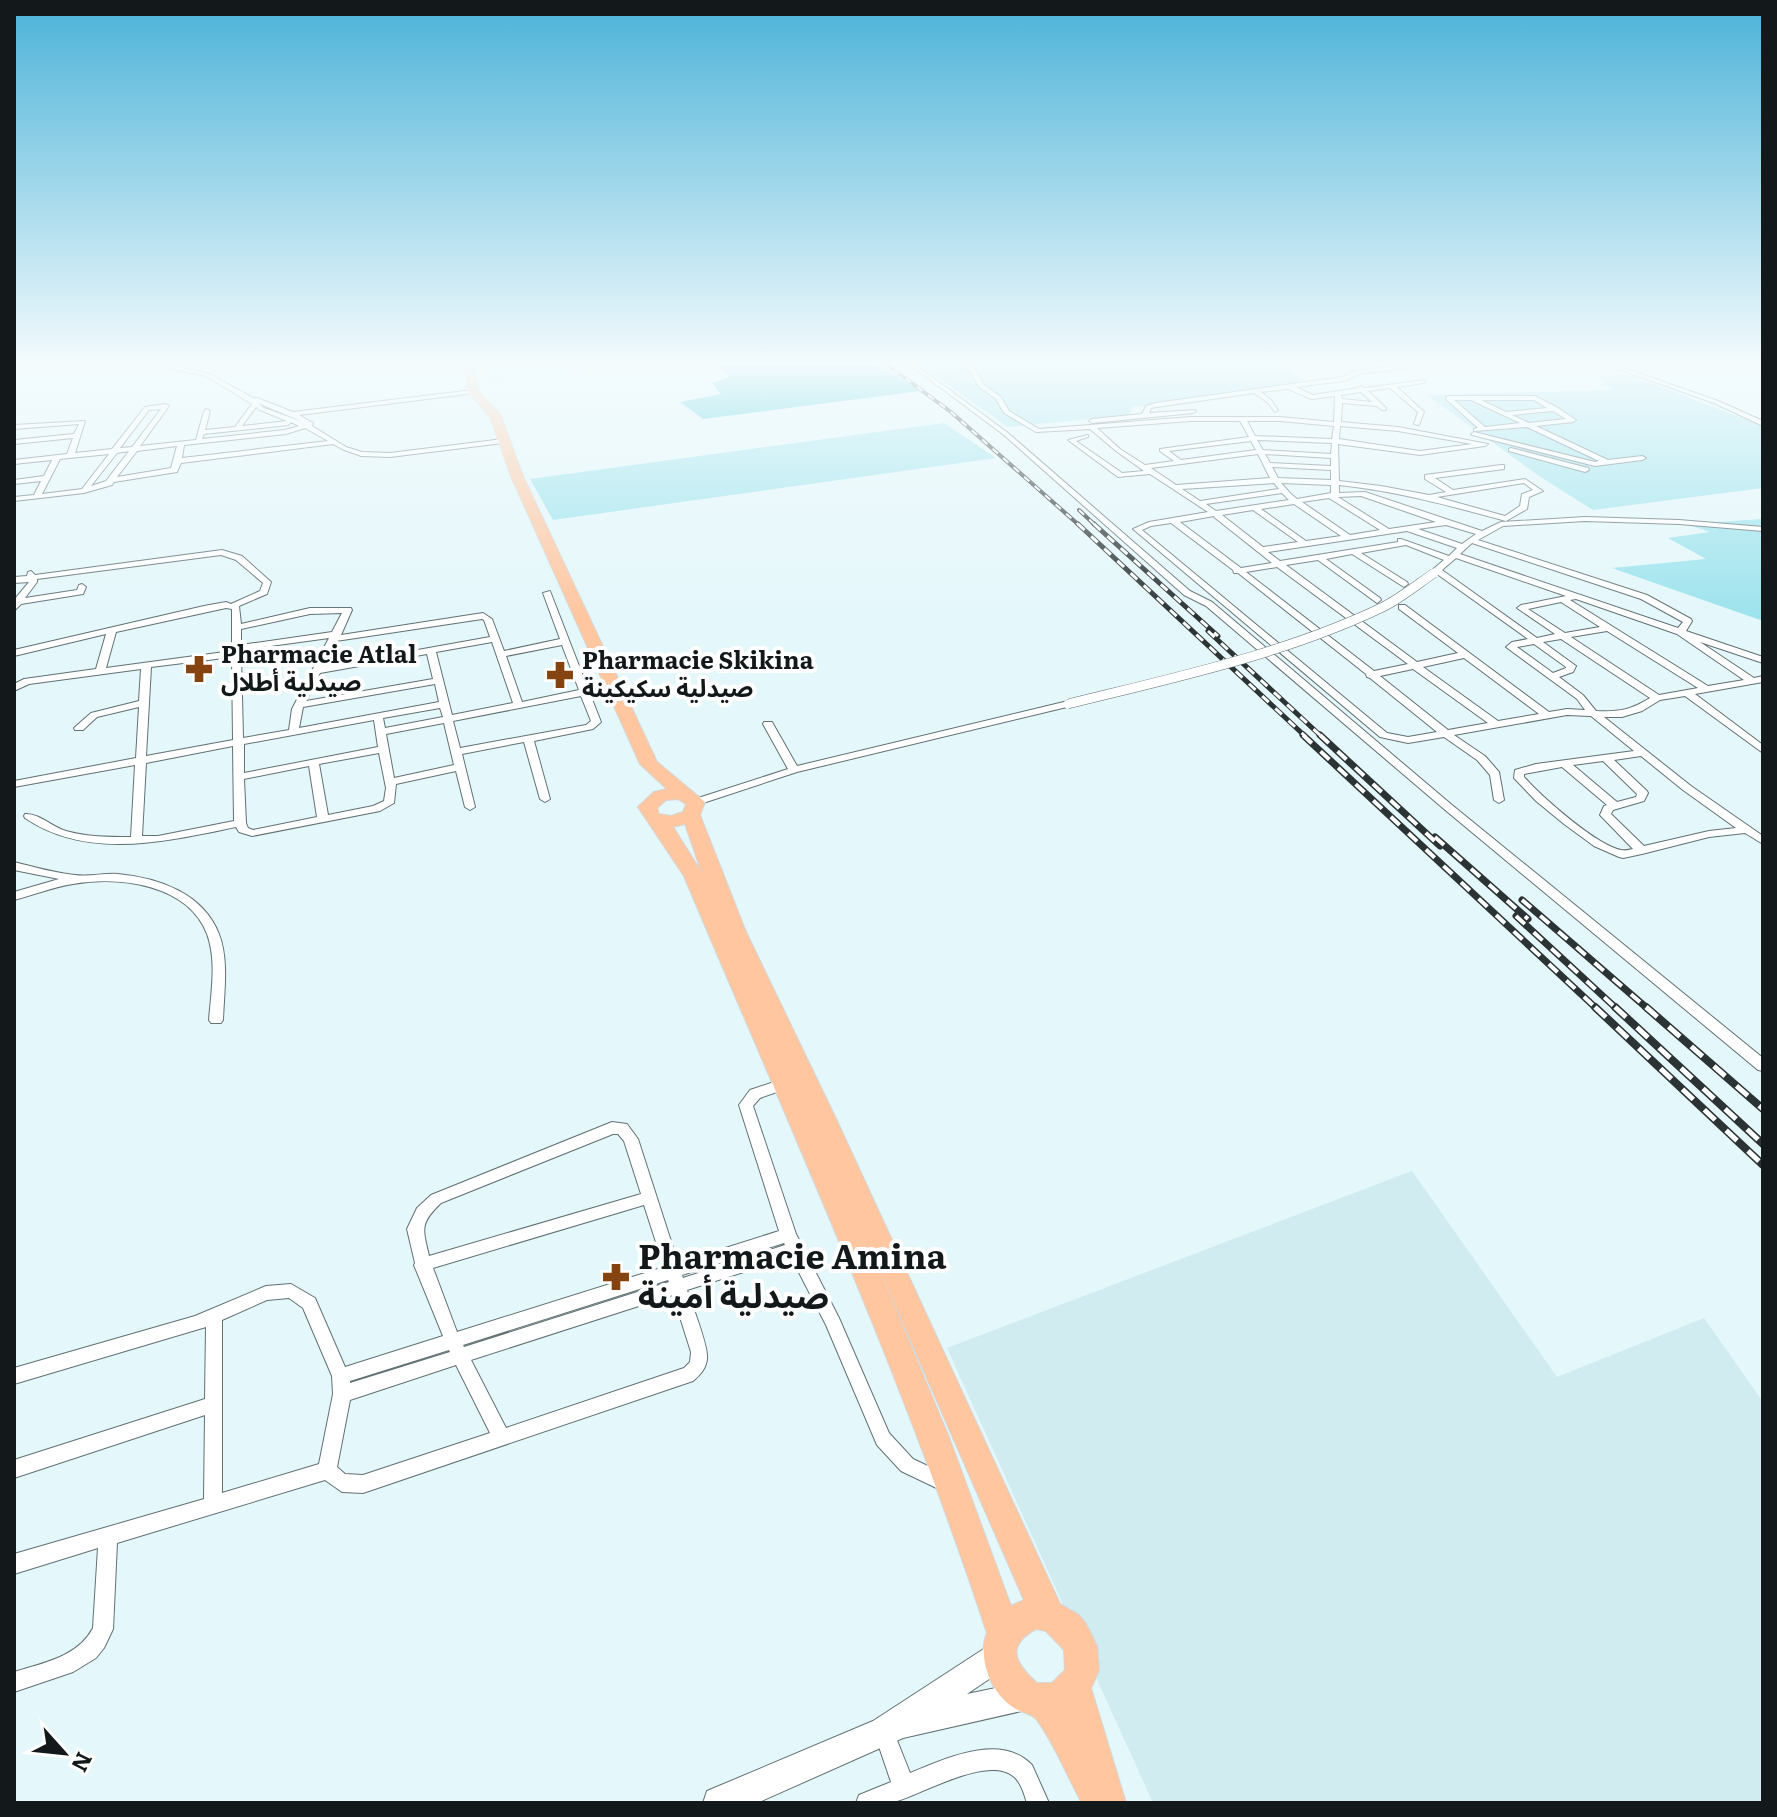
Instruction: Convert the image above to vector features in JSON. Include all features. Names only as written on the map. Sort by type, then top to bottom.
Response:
[{"type":"main road","points":[[506,447],[649,764],[656,811],[694,876],[875,1289],[954,1486],[1002,1644],[1006,1679],[1048,1695],[1108,1803]]},
{"type":"main road","points":[[649,764],[690,804],[704,856],[735,930],[1047,1613]]},
{"type":"main road","points":[[656,811],[660,796],[690,804]]},
{"type":"main road","points":[[656,811],[672,822],[690,804]]},
{"type":"main road","points":[[719,1803],[889,1729],[1048,1695],[1082,1666],[1081,1649],[1075,1634],[1064,1622],[1047,1613],[1022,1616],[1002,1644],[889,1729]]},
{"type":"main road","points":[[1048,1695],[1101,1803]]},
{"type":"street","points":[[70,456],[73,447]]},
{"type":"street","points":[[84,491],[118,447]]},
{"type":"street","points":[[34,497],[103,486],[135,447]]},
{"type":"street","points":[[16,462],[164,447]]},
{"type":"street","points":[[111,480],[174,470],[181,447]]},
{"type":"street","points":[[178,461],[295,447]]},
{"type":"street","points":[[344,447],[355,453],[383,456],[457,447]]},
{"type":"street","points":[[1021,447],[1187,593],[1209,604],[1448,807],[1763,1066]]},
{"type":"street","points":[[1081,447],[1121,475],[1260,452],[1334,456]]},
{"type":"street","points":[[1117,447],[1217,515],[1496,724]]},
{"type":"street","points":[[1181,463],[1162,450],[1187,447]]},
{"type":"street","points":[[1258,447],[1283,491],[1348,537]]},
{"type":"street","points":[[1333,496],[1335,447]]},
{"type":"street","points":[[1376,447],[1420,453],[1465,447]]},
{"type":"street","points":[[1495,447],[1582,472],[1605,461],[1642,458]]},
{"type":"street","points":[[1525,447],[1595,464]]},
{"type":"street","points":[[1575,447],[1605,461]]},
{"type":"street","points":[[14,502],[25,503],[34,497],[57,458]]},
{"type":"street","points":[[1267,465],[1334,468]]},
{"type":"street","points":[[1175,487],[1274,478],[1333,480],[1432,496],[1506,519],[1524,507],[1525,496],[1539,491],[1497,465],[1428,477],[1450,491]]},
{"type":"street","points":[[14,482],[46,478]]},
{"type":"street","points":[[1432,496],[1525,481]]},
{"type":"street","points":[[1199,503],[1283,491]]},
{"type":"street","points":[[1480,533],[1362,494],[1255,508],[1137,529],[1379,732],[1400,739],[1567,712],[1610,715],[1631,712],[1657,698],[1758,680]]},
{"type":"street","points":[[1333,496],[1383,532],[1406,543],[1456,553]]},
{"type":"street","points":[[1255,508],[1305,544]]},
{"type":"street","points":[[690,804],[794,770],[1205,670],[1292,642],[1385,606],[1436,572],[1480,533],[1501,524],[1585,519],[1763,529]]},
{"type":"street","points":[[1174,521],[1481,758],[1495,774],[1499,800]]},
{"type":"street","points":[[1262,550],[1446,523]]},
{"type":"street","points":[[1406,528],[1456,553],[1559,594],[1706,689]]},
{"type":"street","points":[[1471,540],[1644,597],[1688,621],[1680,632]]},
{"type":"street","points":[[1237,571],[1406,543]]},
{"type":"street","points":[[14,571],[26,577],[222,552],[239,558],[263,577],[268,585],[259,594],[233,606],[216,606],[14,653]]},
{"type":"street","points":[[1354,552],[1404,584]]},
{"type":"street","points":[[1320,558],[1377,600]]},
{"type":"street","points":[[1436,572],[1571,666],[1570,670],[1551,677]]},
{"type":"street","points":[[1559,594],[1578,575]]},
{"type":"street","points":[[14,588],[26,577]]},
{"type":"street","points":[[15,605],[26,577]]},
{"type":"street","points":[[15,605],[67,596],[80,592],[82,587]]},
{"type":"street","points":[[457,752],[595,723],[587,691],[547,593]]},
{"type":"street","points":[[1657,698],[1521,607],[1559,594],[1576,596],[1763,660]]},
{"type":"street","points":[[233,606],[238,611],[239,627],[239,777],[240,823],[243,830],[256,833],[386,806],[392,800],[378,716]]},
{"type":"street","points":[[1402,607],[1548,716]]},
{"type":"street","points":[[239,627],[310,611],[347,610],[299,705],[294,731]]},
{"type":"street","points":[[14,688],[27,681],[480,615],[488,619],[518,704]]},
{"type":"street","points":[[1609,628],[1560,635],[1511,647],[1580,697],[1593,713],[1643,753],[1763,841]]},
{"type":"street","points":[[100,672],[112,629]]},
{"type":"street","points":[[501,654],[587,631]]},
{"type":"street","points":[[1680,632],[1758,680]]},
{"type":"street","points":[[318,671],[495,639]]},
{"type":"street","points":[[431,651],[470,807]]},
{"type":"street","points":[[1370,675],[1464,655]]},
{"type":"street","points":[[136,840],[146,666]]},
{"type":"street","points":[[299,705],[437,681]]},
{"type":"street","points":[[380,732],[612,687]]},
{"type":"street","points":[[1687,693],[1763,750]]},
{"type":"street","points":[[79,728],[94,715],[144,703]]},
{"type":"street","points":[[14,784],[445,704]]},
{"type":"street","points":[[768,724],[794,770]]},
{"type":"street","points":[[528,739],[545,799]]},
{"type":"street","points":[[239,777],[383,749]]},
{"type":"street","points":[[1643,753],[1519,772],[1519,778],[1611,852],[1623,855],[1709,834],[1745,830]]},
{"type":"street","points":[[1606,758],[1643,793],[1640,799],[1608,808],[1605,815],[1642,851]]},
{"type":"street","points":[[314,763],[323,819]]},
{"type":"street","points":[[1564,763],[1615,806]]},
{"type":"street","points":[[390,782],[460,767]]},
{"type":"street","points":[[29,816],[46,829],[73,838],[158,839],[240,823]]},
{"type":"street","points":[[14,866],[75,879],[111,878],[145,883],[182,897],[206,918],[214,935],[217,955],[216,1020]]},
{"type":"street","points":[[14,896],[75,879]]},
{"type":"street","points":[[787,1083],[755,1094],[746,1105],[792,1242],[833,1323],[883,1439],[907,1465],[954,1486]]},
{"type":"street","points":[[327,1471],[342,1483],[363,1484],[693,1372],[698,1365],[699,1352],[629,1134],[622,1128],[612,1128],[436,1199],[421,1213],[415,1229],[422,1265],[459,1355],[501,1437]]},
{"type":"street","points":[[422,1265],[650,1197]]},
{"type":"street","points":[[341,1385],[453,1338],[676,1278],[792,1242]]},
{"type":"street","points":[[341,1385],[459,1355],[676,1278]]},
{"type":"street","points":[[14,1376],[214,1317],[232,1306],[266,1293],[298,1293],[309,1303],[341,1385],[327,1471]]},
{"type":"street","points":[[213,1504],[214,1317]]},
{"type":"street","points":[[14,1469],[212,1405]]},
{"type":"street","points":[[14,1564],[327,1471]]},
{"type":"street","points":[[14,1682],[74,1661],[99,1643],[103,1629],[108,1535]]},
{"type":"street","points":[[889,1729],[904,1787]]},
{"type":"street","points":[[867,1803],[985,1760],[1005,1758],[1022,1769],[1038,1803]]},
{"type":"shaded area","points":[[768,447],[979,447],[996,458],[553,520],[530,479]]},
{"type":"shaded area","points":[[1499,447],[1763,447],[1763,488],[1593,510]]},
{"type":"shaded area","points":[[1763,519],[1763,621],[1612,568],[1706,559],[1668,538],[1710,532],[1686,524]]},
{"type":"shaded area","points":[[1412,1171],[1557,1377],[1704,1318],[1763,1402],[1763,1803],[1153,1803],[947,1348]]},
{"type":"railway","points":[[990,447],[1080,526]]},
{"type":"railway","points":[[1079,510],[1096,526]]},
{"type":"railway","points":[[1078,524],[1306,737]]},
{"type":"railway","points":[[1094,524],[1218,636]]},
{"type":"railway","points":[[1208,631],[1322,737]]},
{"type":"railway","points":[[1303,735],[1597,1009]]},
{"type":"railway","points":[[1320,735],[1440,846]]},
{"type":"railway","points":[[1435,837],[1528,919]]},
{"type":"railway","points":[[1522,900],[1648,1009]]},
{"type":"railway","points":[[1516,916],[1617,1009]]},
{"type":"railway","points":[[1595,1007],[1763,1165]]},
{"type":"railway","points":[[1615,1007],[1763,1144]]},
{"type":"railway","points":[[1646,1007],[1763,1109]]},
{"type":"place","name":"Pharmacie Atlal صيدلية أطلال","points":[[199,669]]},
{"type":"place","name":"Pharmacie Skikina صيدلية سكيكينة","points":[[560,675]]},
{"type":"place","name":"Pharmacie Amina صيدلية أمينة","points":[[616,1277]]}]
